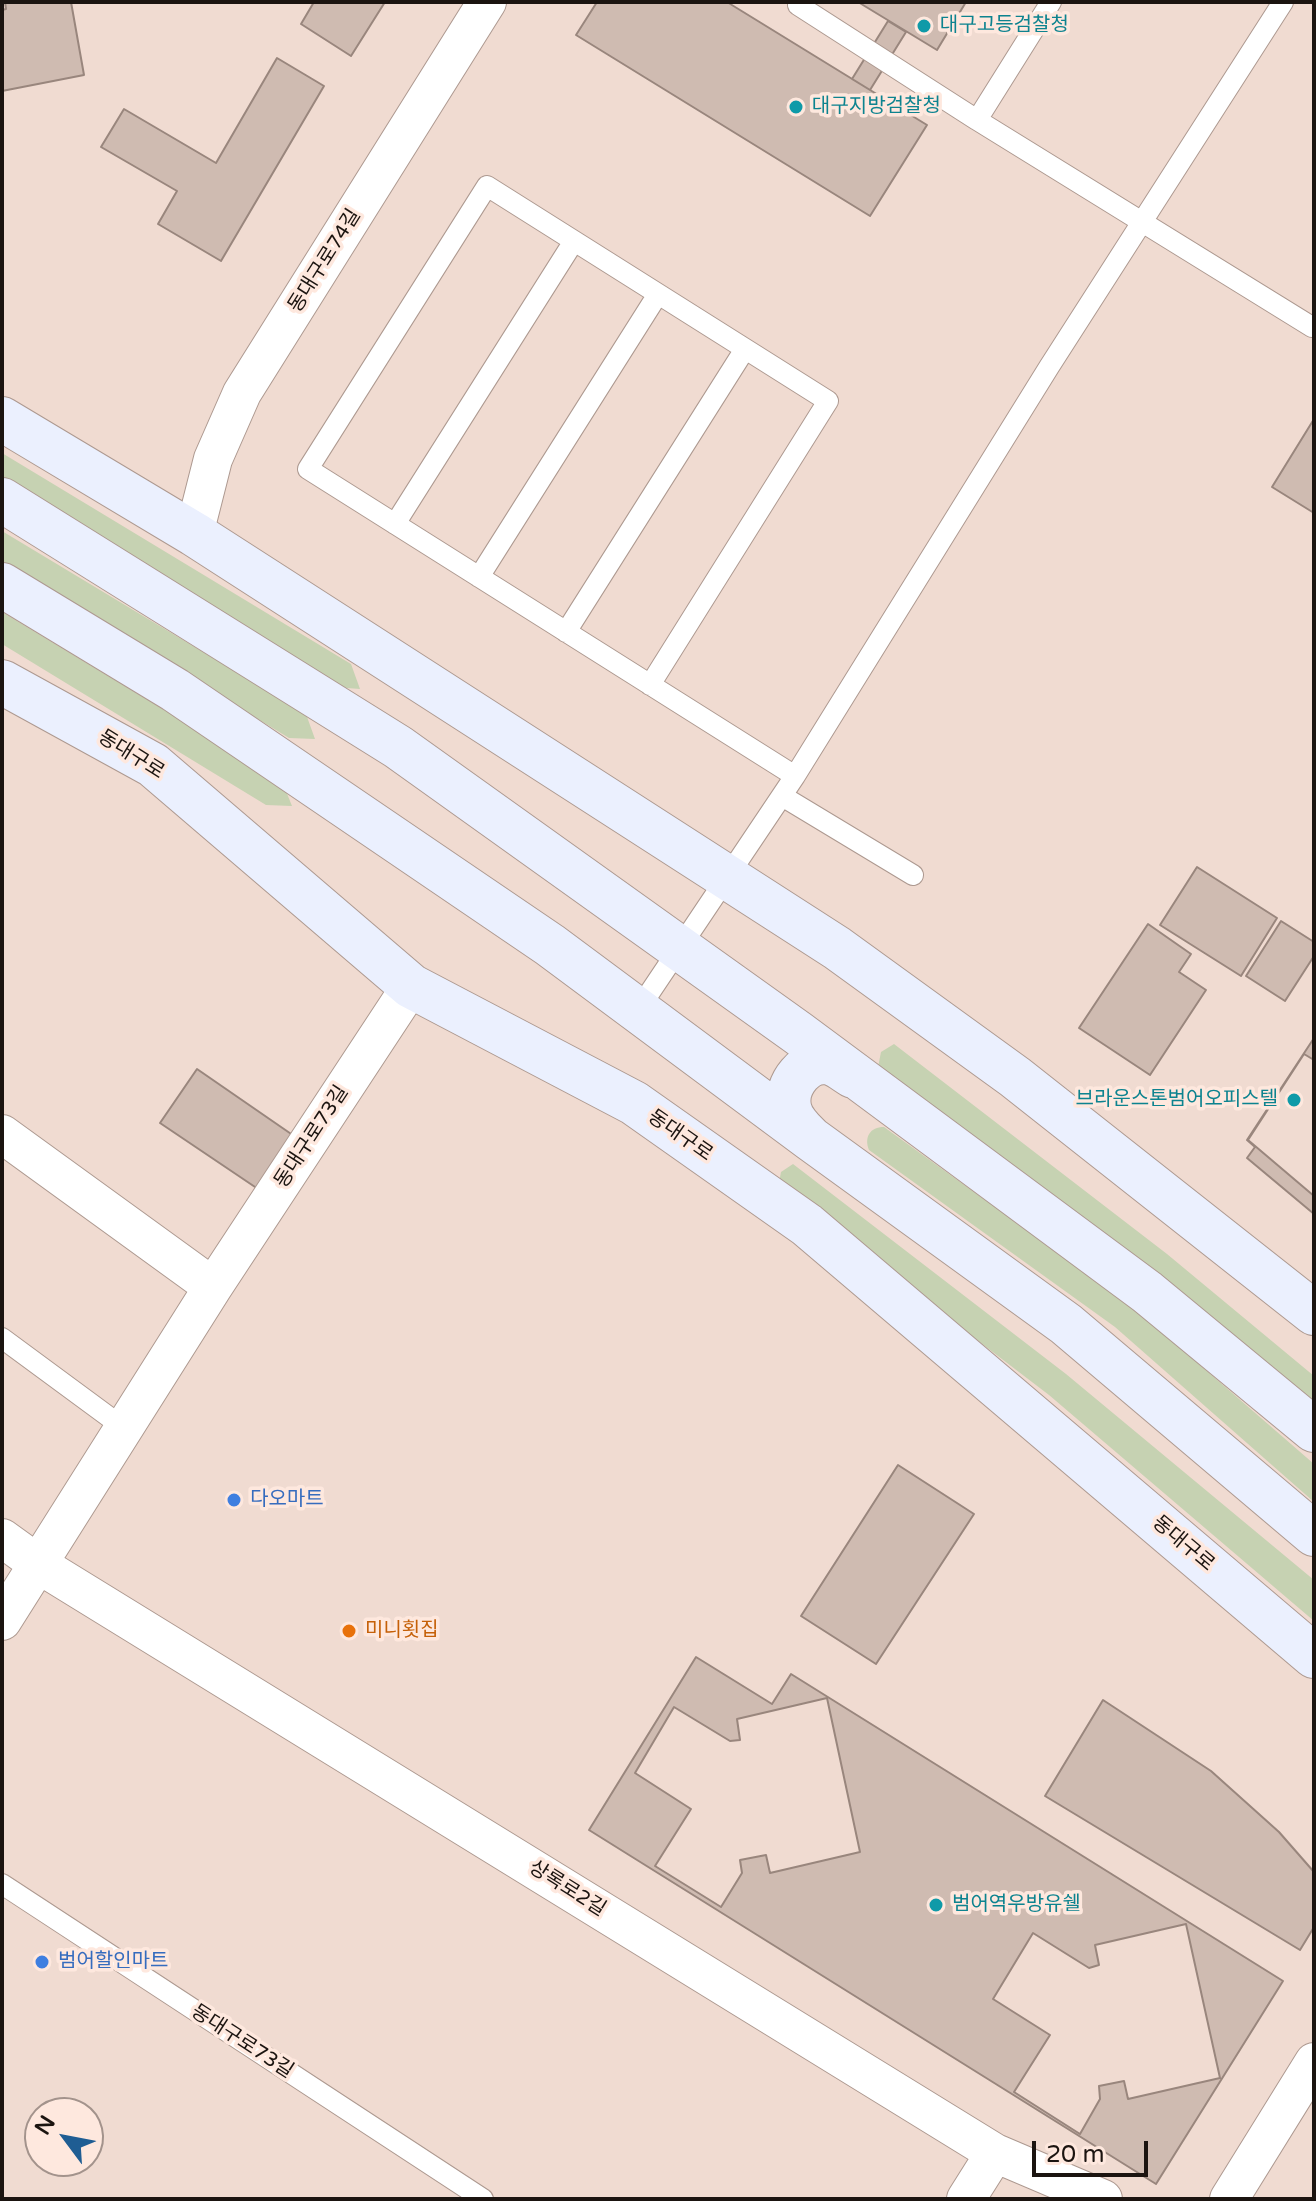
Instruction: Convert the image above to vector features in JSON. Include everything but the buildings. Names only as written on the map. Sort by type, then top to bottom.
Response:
[{"type":"main road","points":[[2,419],[194,534],[837,948],[1015,1077],[1314,1313]]},
{"type":"main road","points":[[2,500],[398,747],[680,948],[1147,1292],[1314,1430]]},
{"type":"main road","points":[[2,585],[175,690],[550,945],[1066,1324],[1314,1534]]},
{"type":"main road","name":"동대구로","points":[[2,682],[153,765],[411,986],[634,1103],[807,1225],[1314,1656]]},
{"type":"main road","points":[[811,1139],[791,1117],[788,1106],[789,1092],[798,1074],[819,1063],[830,1063],[862,1081]]},
{"type":"street","name":"동대구로74길","points":[[194,534],[213,459],[242,393],[487,2]]},
{"type":"street","name":"동대구로73길","points":[[2,1621],[213,1287],[411,986]]},
{"type":"street","points":[[2,1134],[213,1287]]},
{"type":"street","points":[[2,1538],[38,1564]]},
{"type":"street","name":"상록로2길","points":[[38,1564],[995,2153],[1103,2199]]},
{"type":"street","points":[[1229,2199],[1314,2062]]},
{"type":"street","points":[[966,2199],[995,2153]]},
{"type":"lane","points":[[800,2],[798,5],[977,120],[1312,327],[1314,325]]},
{"type":"lane","points":[[977,120],[1051,2]]},
{"type":"lane","points":[[638,1010],[795,776],[1049,367],[1283,2]]},
{"type":"lane","points":[[650,685],[828,401],[487,186],[308,469],[650,685],[795,776]]},
{"type":"lane","points":[[395,524],[574,241]]},
{"type":"lane","points":[[479,577],[658,294]]},
{"type":"lane","points":[[566,632],[745,349]]},
{"type":"lane","points":[[782,796],[913,875]]},
{"type":"lane","points":[[2,1338],[124,1428]]},
{"type":"lane","name":"동대구로73길","points":[[2,1884],[483,2199]]},
{"type":"green space","points":[[2,453],[351,664],[360,689],[334,687],[2,485]]},
{"type":"green space","points":[[2,531],[306,714],[315,739],[289,738],[2,563]]},
{"type":"green space","points":[[2,612],[282,781],[292,806],[266,805],[2,644]]},
{"type":"green space","points":[[894,1044],[1167,1254],[1314,1376],[1314,1414],[878,1067],[881,1052]]},
{"type":"green space","points":[[884,1127],[1132,1306],[1314,1464],[1314,1502],[1115,1327],[869,1150],[869,1134]]},
{"type":"green space","points":[[793,1164],[1066,1374],[1314,1580],[1314,1621],[1049,1395],[778,1188],[781,1172]]},
{"type":"place","name":"대구고등검찰청","points":[[924,26]]},
{"type":"place","name":"대구지방검찰청","points":[[796,107]]},
{"type":"place","name":"브라운스톤범어오피스텔","points":[[1294,1100]]},
{"type":"place","name":"다오마트","points":[[234,1500]]},
{"type":"place","name":"미니횟집","points":[[349,1631]]},
{"type":"place","name":"범어역우방유쉘","points":[[936,1905]]},
{"type":"place","name":"범어할인마트","points":[[42,1962]]}]
